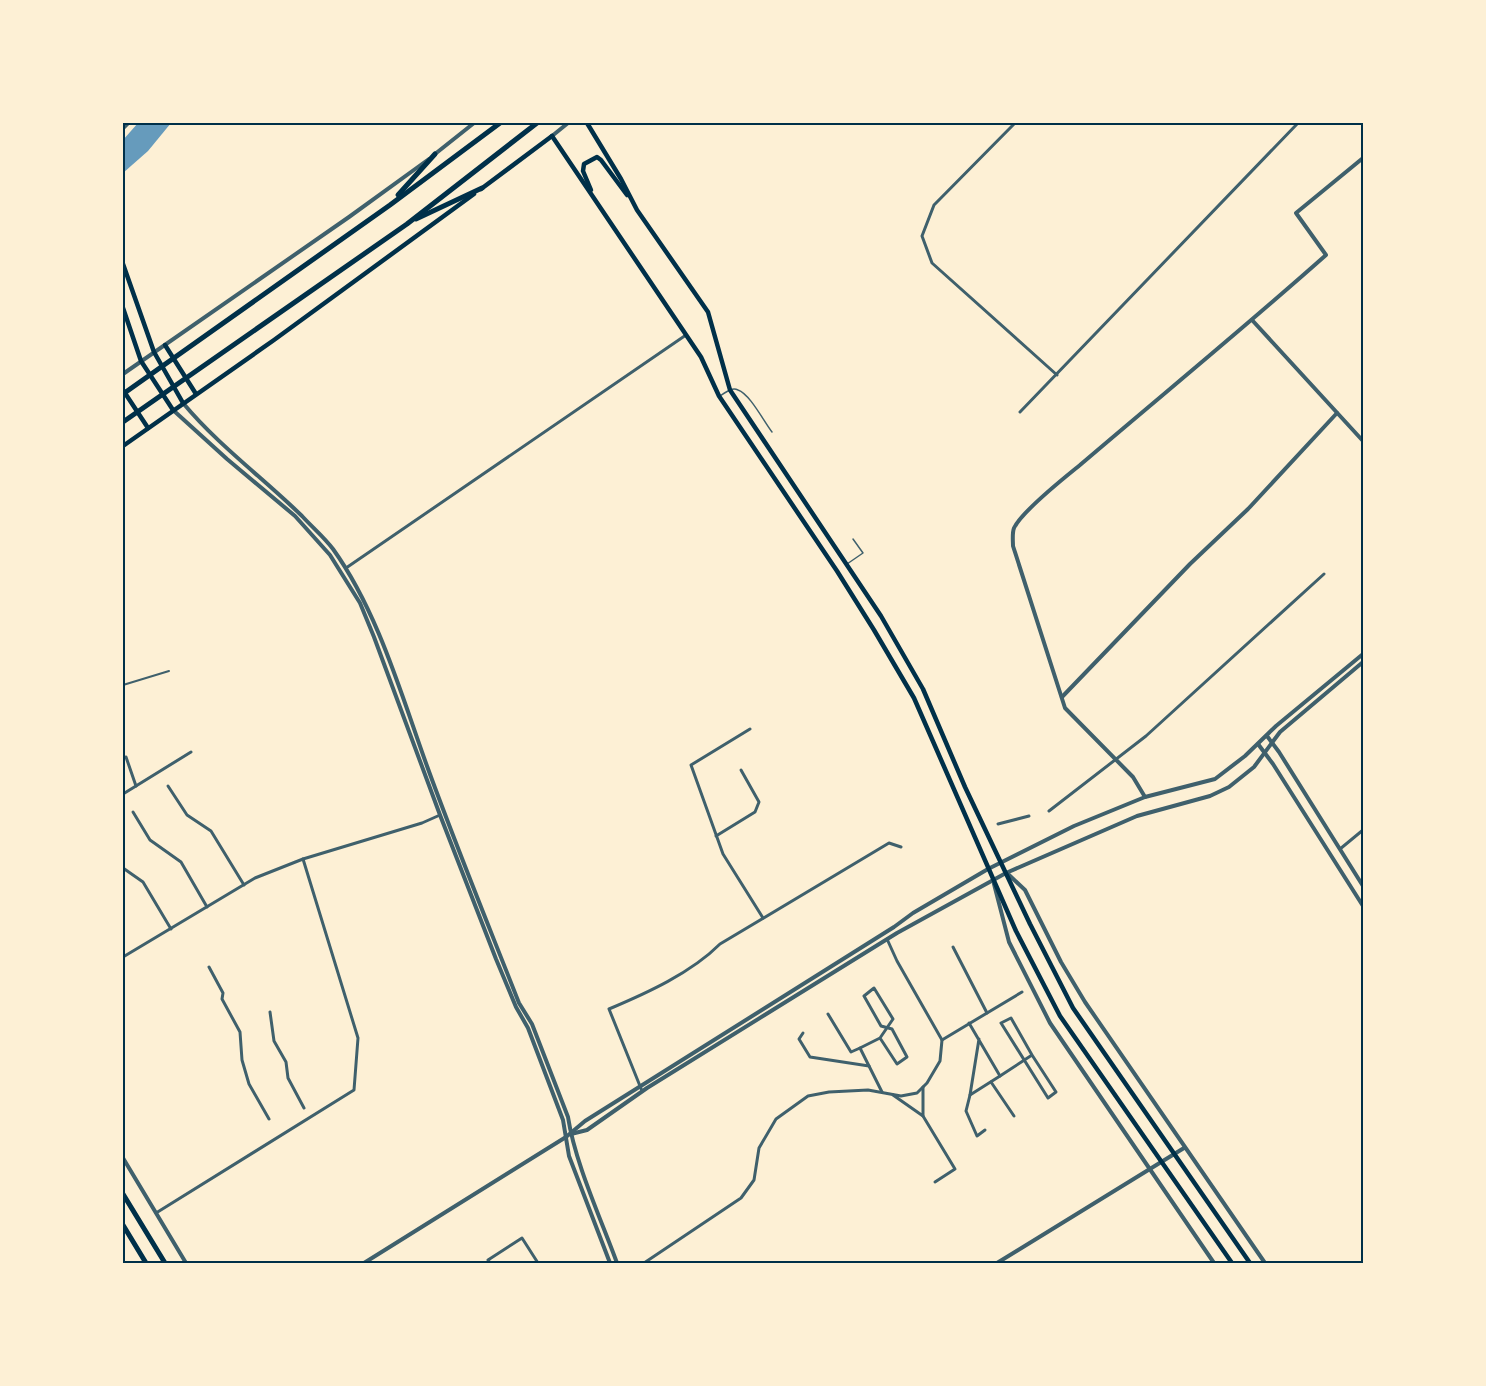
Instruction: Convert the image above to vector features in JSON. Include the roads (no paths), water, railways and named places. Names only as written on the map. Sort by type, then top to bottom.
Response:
[{"type":"highway","points":[[123,392],[316,258],[500,123]]},
{"type":"highway","points":[[126,420],[407,224],[537,123]]},
{"type":"highway","points":[[390,205],[435,154]]},
{"type":"highway","points":[[407,224],[482,188]]},
{"type":"highway","points":[[123,1194],[165,1263]]},
{"type":"highway","points":[[123,1225],[146,1263]]},
{"type":"main road","points":[[587,123],[637,210]]},
{"type":"main road","points":[[123,446],[274,340],[552,136],[701,357],[719,396],[843,581],[914,698],[1016,931],[1060,1016],[1232,1263]]},
{"type":"main road","points":[[595,201],[583,171],[584,165],[597,157],[708,312],[730,390],[881,616],[923,689],[965,787],[1073,1008],[1250,1263]]},
{"type":"main road","points":[[123,264],[154,352],[183,403]]},
{"type":"main road","points":[[123,308],[141,361],[173,410]]},
{"type":"main road","points":[[165,345],[196,394]]},
{"type":"main road","points":[[123,392],[148,428]]},
{"type":"street","points":[[123,129],[129,123]]},
{"type":"street","points":[[123,374],[349,217],[474,123]]},
{"type":"street","points":[[552,136],[568,123]]},
{"type":"street","points":[[1015,123],[934,205],[922,237],[932,263],[1057,375]]},
{"type":"street","points":[[1020,412],[1298,123]]},
{"type":"street","points":[[1144,796],[1133,777],[1065,708],[1013,546],[1014,529],[1025,514],[1117,431],[1252,320],[1326,255],[1296,213],[1363,158]]},
{"type":"street","points":[[1252,320],[1363,441]]},
{"type":"street","points":[[343,570],[686,334]]},
{"type":"street","points":[[183,403],[236,457],[286,501],[332,549],[373,620],[442,813],[519,1003],[532,1024],[568,1117],[569,1156],[610,1263]]},
{"type":"street","points":[[173,410],[295,516],[343,570]]},
{"type":"street","points":[[1062,698],[1190,564],[1248,509],[1337,413]]},
{"type":"street","points":[[1049,811],[1146,736],[1324,574]]},
{"type":"street","points":[[568,1135],[587,1130],[641,1089],[913,913],[988,869],[1074,826],[1144,796],[1215,779],[1229,770],[1363,654]]},
{"type":"street","points":[[364,1263],[568,1135],[585,1121],[887,939],[993,880],[1137,816],[1220,793],[1254,767],[1280,732],[1363,662]]},
{"type":"street","points":[[123,685],[168,670]]},
{"type":"street","points":[[750,729],[691,765],[723,854],[763,918]]},
{"type":"street","points":[[1267,736],[1363,886]]},
{"type":"street","points":[[1258,744],[1363,906]]},
{"type":"street","points":[[123,794],[191,752]]},
{"type":"street","points":[[126,757],[136,786]]},
{"type":"street","points":[[716,836],[755,812],[759,802],[741,770]]},
{"type":"street","points":[[168,786],[187,815],[212,831],[244,885]]},
{"type":"street","points":[[133,812],[150,840],[181,862],[207,907]]},
{"type":"street","points":[[123,957],[255,878],[303,859],[422,823],[442,813]]},
{"type":"street","points":[[998,824],[1029,816]]},
{"type":"street","points":[[1340,849],[1363,830]]},
{"type":"street","points":[[641,1089],[609,1009],[648,992],[710,954],[720,944],[889,843],[901,846]]},
{"type":"street","points":[[156,1213],[354,1090],[358,1038],[303,859]]},
{"type":"street","points":[[123,868],[143,882],[171,928]]},
{"type":"street","points":[[1006,873],[1025,890],[1061,962],[1085,1002],[1264,1263]]},
{"type":"street","points":[[993,880],[1009,942],[1050,1023],[1214,1263]]},
{"type":"street","points":[[644,1263],[741,1198],[754,1180],[759,1148],[776,1119],[808,1096],[829,1092],[868,1090],[901,1096],[917,1094],[923,1087],[940,1061],[942,1040],[887,939]]},
{"type":"street","points":[[953,947],[987,1013]]},
{"type":"street","points":[[209,967],[223,993],[222,999],[240,1032],[242,1060],[249,1084],[269,1119]]},
{"type":"street","points":[[828,1014],[851,1052],[880,1038],[887,1028],[893,1019],[874,988],[864,996],[881,1026],[887,1028],[892,1029],[907,1057],[897,1064],[880,1038]]},
{"type":"street","points":[[942,1040],[1022,992]]},
{"type":"street","points":[[270,1012],[274,1041],[286,1062],[288,1078],[304,1108]]},
{"type":"street","points":[[1011,1018],[1032,1055],[1056,1092],[1048,1098],[1000,1023],[1011,1018]]},
{"type":"street","points":[[969,1023],[1000,1076]]},
{"type":"street","points":[[803,1033],[799,1039],[810,1057],[869,1066]]},
{"type":"street","points":[[979,1039],[966,1111],[977,1136],[985,1130]]},
{"type":"street","points":[[860,1048],[882,1092]]},
{"type":"street","points":[[970,1095],[1032,1055]]},
{"type":"street","points":[[991,1082],[1014,1116]]},
{"type":"street","points":[[923,1087],[923,1116]]},
{"type":"street","points":[[891,1094],[923,1116],[955,1169],[935,1182]]},
{"type":"street","points":[[568,1135],[617,1263]]},
{"type":"street","points":[[997,1263],[1184,1148]]},
{"type":"street","points":[[123,1158],[186,1263]]},
{"type":"street","points":[[490,1263],[488,1260],[522,1238],[538,1263]]},
{"type":"lane","points":[[719,396],[730,390],[738,390],[747,397],[772,432]]},
{"type":"lane","points":[[846,564],[863,553],[853,538]]},
{"type":"water","points":[[138,123],[171,123],[148,151],[123,173],[123,140]]}]
